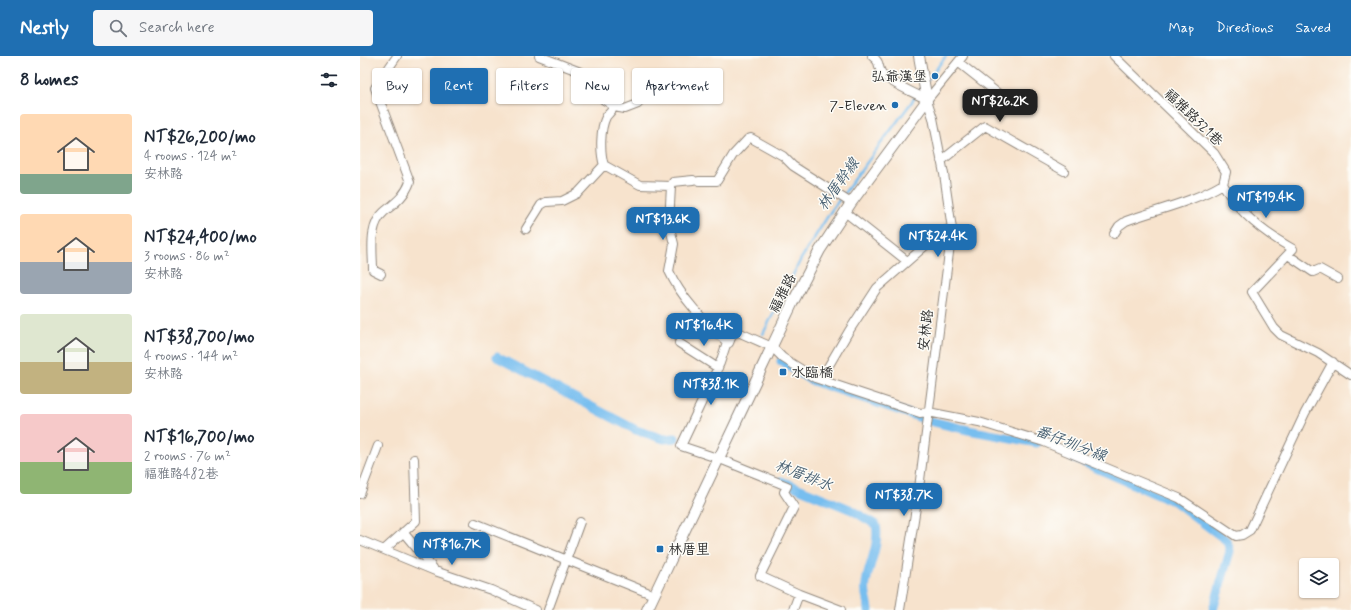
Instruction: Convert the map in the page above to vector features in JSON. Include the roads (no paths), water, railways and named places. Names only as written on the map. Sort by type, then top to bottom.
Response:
[{"type":"main road","name":"安林路","points":[[919,56],[924,77],[925,96]]},
{"type":"main road","name":"福雅路","points":[[647,610],[720,459],[793,302],[820,250],[845,212],[849,201],[925,96]]},
{"type":"street","points":[[381,274],[373,270],[373,232],[378,219],[407,191],[410,182],[375,88],[397,56]]},
{"type":"street","points":[[539,56],[596,78],[601,84],[604,100],[614,107],[626,109],[638,104]]},
{"type":"street","points":[[872,56],[879,61],[881,72],[898,85],[925,96]]},
{"type":"street","name":"福雅路321巷","points":[[1114,56],[1214,153],[1226,172],[1224,184],[1232,199],[1252,220],[1276,239],[1293,249],[1288,255]]},
{"type":"street","points":[[960,59],[1005,99]]},
{"type":"street","name":"福雅路","points":[[925,96],[960,59]]},
{"type":"street","name":"安林路","points":[[900,610],[919,488],[952,229],[941,161],[925,96]]},
{"type":"street","points":[[614,107],[606,117],[602,137],[602,159],[604,165],[640,185],[671,186]]},
{"type":"street","points":[[941,161],[985,126],[1064,171]]},
{"type":"street","points":[[727,342],[711,327],[684,294],[669,271],[674,244],[669,224],[671,186],[673,182],[696,180],[717,181],[733,155],[748,139],[751,138],[783,156],[793,166],[849,201]]},
{"type":"street","points":[[526,229],[541,204],[546,202],[562,201],[578,193],[604,165]]},
{"type":"street","points":[[1114,234],[1118,226],[1126,221],[1194,199],[1207,194],[1224,184]]},
{"type":"street","points":[[845,212],[907,261]]},
{"type":"street","points":[[822,380],[849,330],[877,288],[925,246],[952,229]]},
{"type":"street","points":[[1338,279],[1320,269],[1313,272],[1288,255],[1252,292],[1274,328],[1281,336],[1318,353],[1351,375]]},
{"type":"street","points":[[841,610],[799,594],[760,576],[794,507],[784,492],[787,486],[720,459],[681,446],[718,368],[727,342],[729,343],[733,333],[738,332],[772,347],[783,358],[815,378],[920,413],[979,422],[1044,442],[1180,498],[1236,536],[1242,535],[1250,530],[1305,413],[1333,362]]},
{"type":"street","points":[[679,343],[718,368]]},
{"type":"street","points":[[360,494],[378,446]]},
{"type":"street","points":[[385,549],[416,521],[414,459]]},
{"type":"street","points":[[548,610],[580,522]]},
{"type":"street","points":[[474,524],[654,595]]},
{"type":"street","points":[[403,532],[435,571]]},
{"type":"street","points":[[360,540],[385,549],[435,571],[491,590],[536,610]]},
{"type":"street","points":[[793,610],[799,594]]},
{"type":"waterway","name":"林厝幹線","points":[[927,81],[946,56]]},
{"type":"waterway","name":"林厝幹線","points":[[763,334],[801,259],[831,211],[922,88]]},
{"type":"waterway","points":[[497,357],[636,430],[664,439],[675,438]]},
{"type":"waterway","name":"番仔圳分線","points":[[781,361],[810,380],[930,421],[1037,443]]},
{"type":"waterway","name":"番仔圳分線","points":[[1073,458],[1174,501],[1227,541],[1230,551],[1213,610]]},
{"type":"waterway","name":"林厝排水","points":[[781,481],[852,510],[876,525],[877,539],[867,576],[866,587],[869,610]]},
{"type":"place","name":"弘爺漢堡","points":[[935,76]]},
{"type":"place","name":"7-Eleven","points":[[895,105]]},
{"type":"place","name":"水臨橋","points":[[783,372]]},
{"type":"place","name":"林厝里","points":[[660,549]]}]
